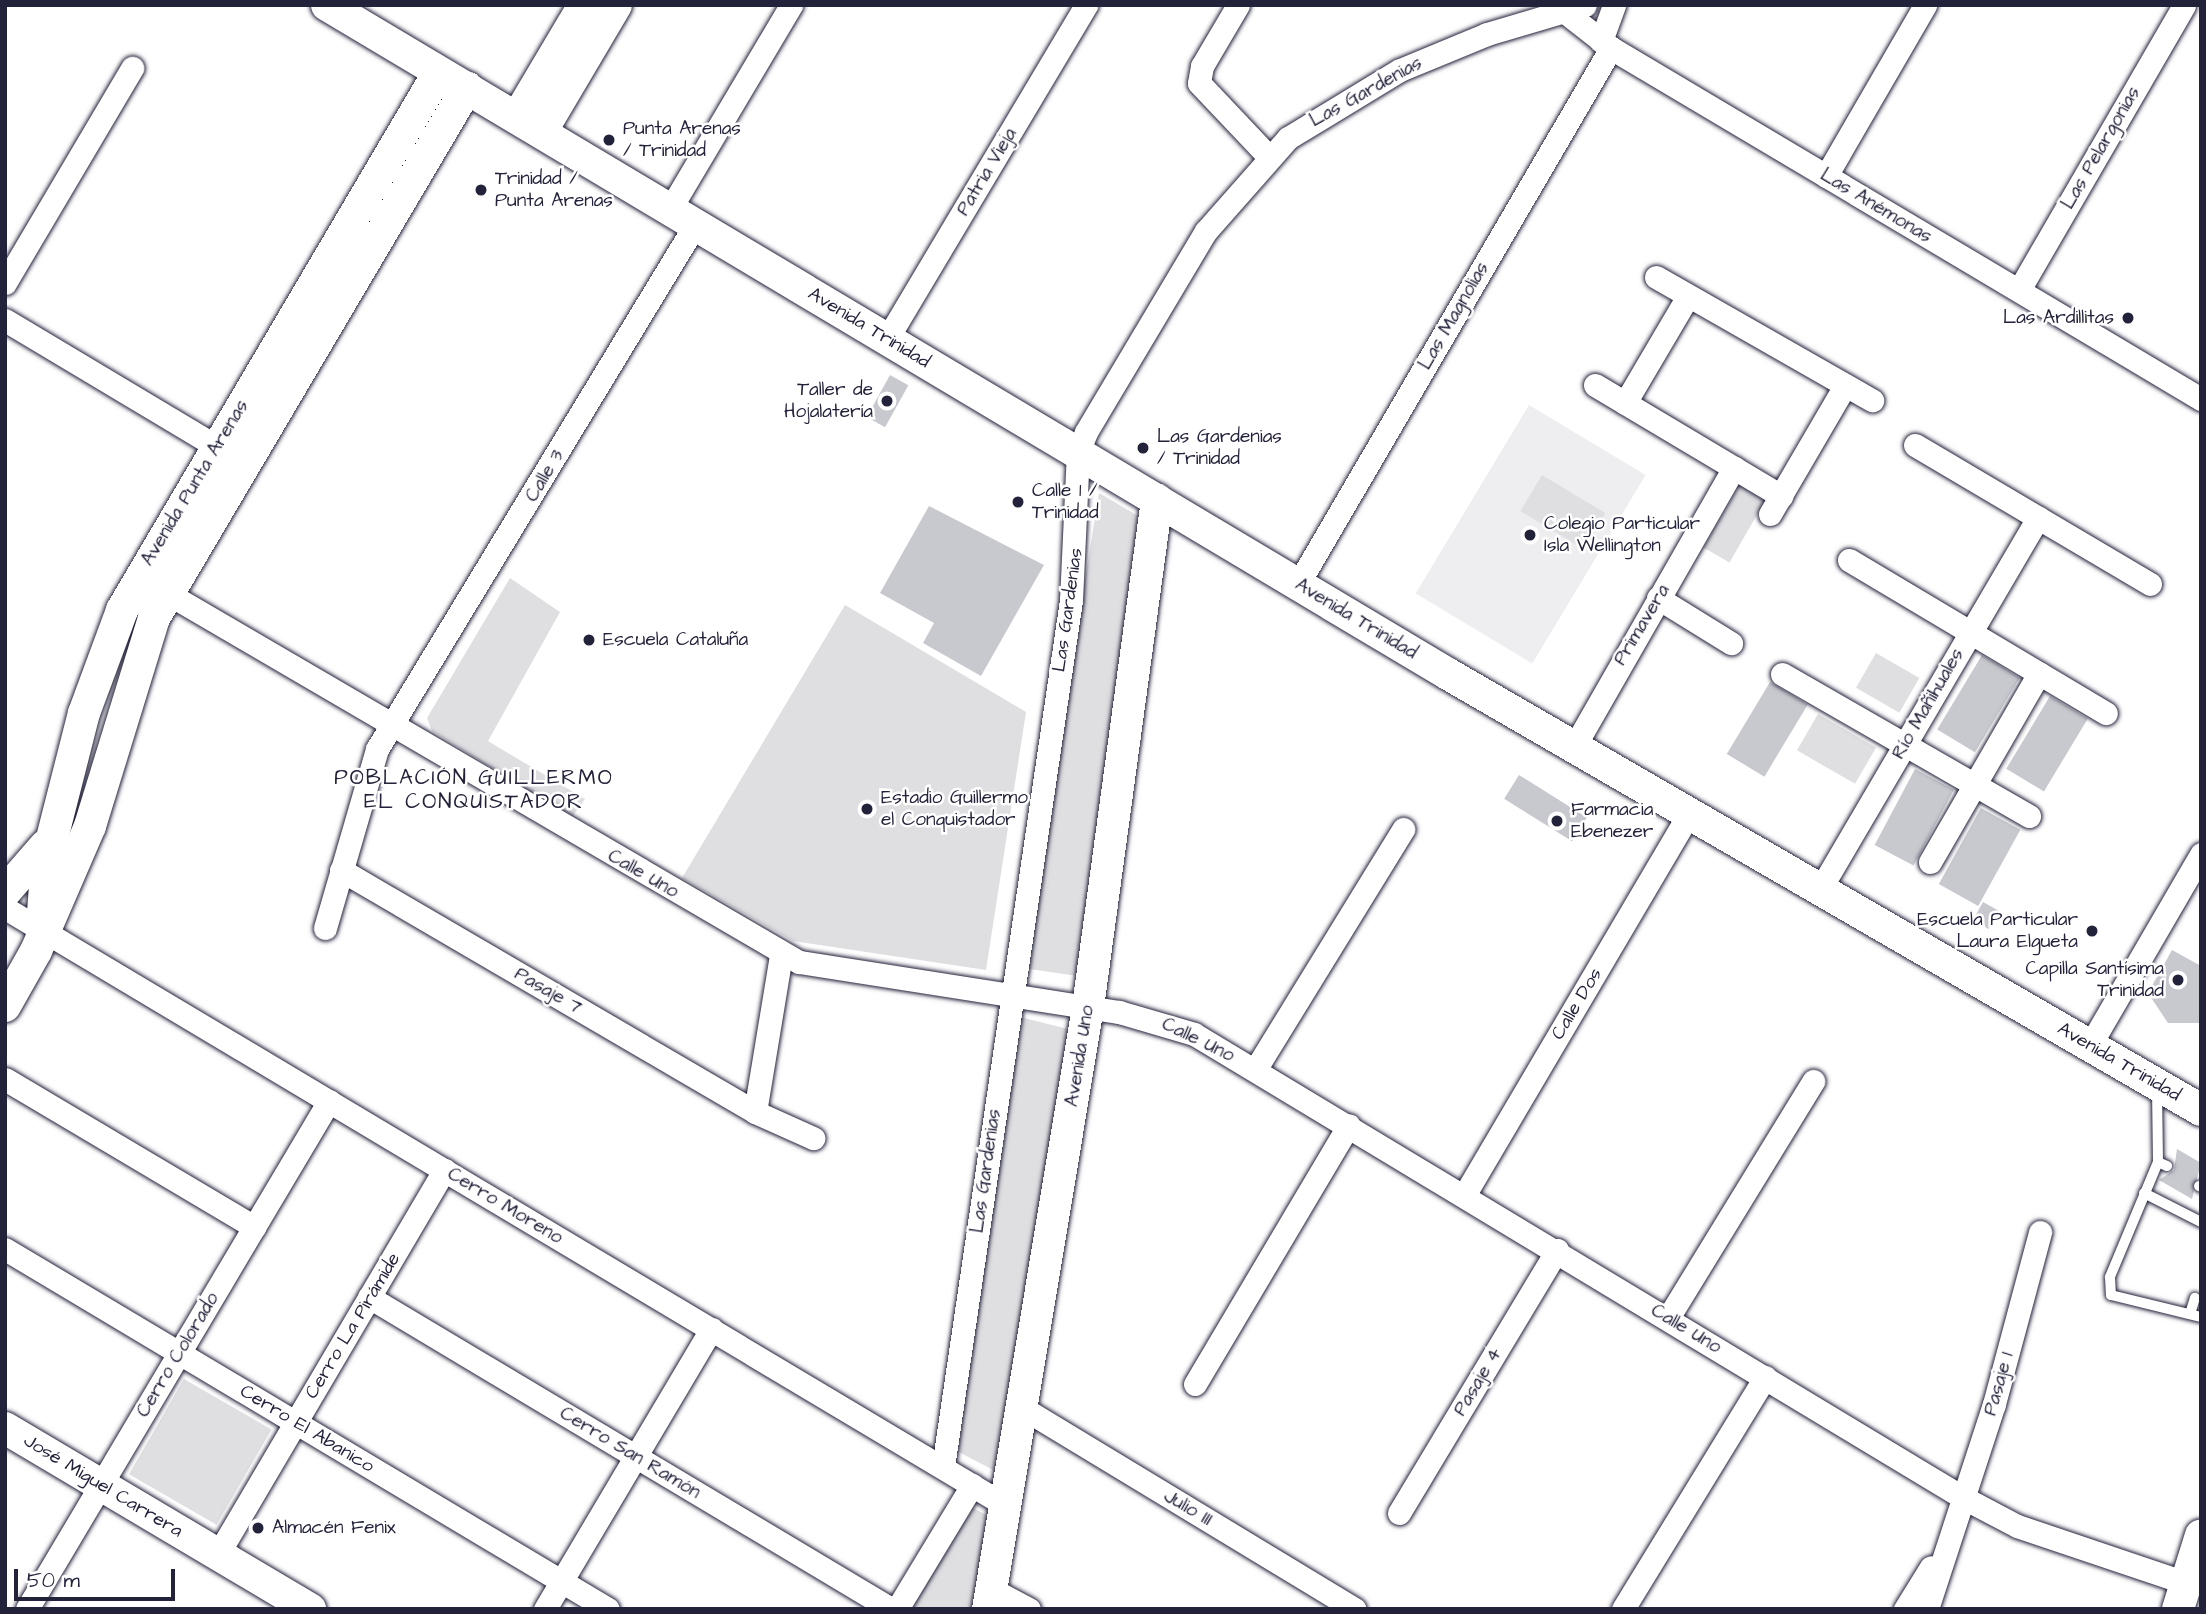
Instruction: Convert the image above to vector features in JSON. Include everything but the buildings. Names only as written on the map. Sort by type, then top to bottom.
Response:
[{"type":"main road","name":"Avenida Trinidad","points":[[327,5],[1574,747],[2201,1110]]},
{"type":"main road","points":[[529,125],[584,5]]},
{"type":"main road","points":[[529,125],[616,5]]},
{"type":"main road","name":"Avenida Punta Arenas","points":[[44,930],[43,887],[54,830],[95,677],[139,577],[439,72]]},
{"type":"main road","name":"Avenida Punta Arenas","points":[[5,1006],[44,930],[90,826],[133,672],[167,593],[467,88]]},
{"type":"main road","name":"Avenida Uno","points":[[990,1599],[1088,1007],[1157,500]]},
{"type":"main road","points":[[5,892],[23,878],[54,830]]},
{"type":"main road","name":"José Miguel Carrera","points":[[5,1428],[310,1609]]},
{"type":"main road","points":[[2182,1596],[2201,1535]]},
{"type":"street","name":"Calle 3","points":[[325,928],[371,763],[395,727],[682,217],[791,5]]},
{"type":"street","name":"Patria Vieja","points":[[887,339],[1086,5]]},
{"type":"street","points":[[1238,5],[1202,66],[1199,83],[1268,156]]},
{"type":"street","points":[[1606,44],[1615,5]]},
{"type":"street","points":[[1826,176],[1926,5]]},
{"type":"street","name":"Las Pelargonias","points":[[2018,290],[2183,5]]},
{"type":"street","name":"Las Gardenias","points":[[943,1467],[1074,573],[1079,453],[1192,253],[1268,156],[1331,108],[1400,71],[1568,7]]},
{"type":"street","name":"Las Anémonas","points":[[1568,7],[1606,44],[2201,400]]},
{"type":"street","name":"Las Magnolias","points":[[1298,584],[1606,44]]},
{"type":"street","points":[[5,283],[132,68]]},
{"type":"street","points":[[1656,277],[1843,389],[1872,400]]},
{"type":"street","points":[[1625,403],[1688,296]]},
{"type":"street","points":[[5,320],[244,463]]},
{"type":"street","points":[[1595,385],[1734,468],[1776,505],[1843,389]]},
{"type":"street","points":[[1915,445],[2150,584]]},
{"type":"street","name":"Primavera","points":[[1574,747],[1734,468]]},
{"type":"street","name":"Río Mañihuales","points":[[1819,891],[2038,517]]},
{"type":"street","points":[[1849,560],[2106,713]]},
{"type":"street","name":"Calle Uno","points":[[139,577],[782,955],[817,968],[1088,1007],[1180,1027],[1465,1194],[1962,1497],[2017,1526],[2182,1596]]},
{"type":"street","points":[[1658,598],[1731,643]]},
{"type":"street","points":[[1930,862],[2039,673]]},
{"type":"street","points":[[1783,674],[2029,816]]},
{"type":"street","name":"Calle Dos","points":[[1465,1194],[1689,814]]},
{"type":"street","points":[[1255,1070],[1403,829]]},
{"type":"street","points":[[2090,1045],[2201,854]]},
{"type":"street","name":"Pasaje 7","points":[[341,870],[755,1112],[813,1138]]},
{"type":"street","name":"Cerro Moreno","points":[[5,908],[1005,1504]]},
{"type":"street","points":[[755,1112],[782,955]]},
{"type":"street","points":[[5,1079],[254,1227]]},
{"type":"street","points":[[1668,1318],[1813,1081]]},
{"type":"street","name":"Cerro Colorado","points":[[30,1607],[100,1484],[329,1101]]},
{"type":"street","points":[[1195,1384],[1349,1125]]},
{"type":"street","name":"Cerro La Pirámide","points":[[218,1554],[444,1170]]},
{"type":"street","name":"Pasaje 1","points":[[1927,1609],[2040,1232]]},
{"type":"street","name":"Cerro El Abanico","points":[[5,1249],[608,1609]]},
{"type":"street","name":"Pasaje 4","points":[[1399,1513],[1557,1251]]},
{"type":"street","name":"Cerro San Ramón","points":[[369,1297],[891,1609]]},
{"type":"street","points":[[545,1609],[711,1329]]},
{"type":"street","points":[[1623,1609],[1765,1377]]},
{"type":"street","name":"Julio III","points":[[1021,1407],[1355,1609]]},
{"type":"street","points":[[897,1609],[972,1485]]},
{"type":"street","name":"Pasaje 1","points":[[1905,1609],[1950,1534]]},
{"type":"street","points":[[990,1599],[1029,1609]]},
{"type":"lane","points":[[2156,1084],[2162,1164],[2144,1193],[2110,1277],[2111,1295],[2195,1316],[2195,1298]]},
{"type":"lane","points":[[2144,1193],[2201,1222]]},
{"type":"shaded area","name":"Colegio Particular Isla Wellington","points":[[1529,405],[1646,475],[1532,664],[1416,594]]},
{"type":"shaded area","points":[[1542,475],[1605,513],[1584,549],[1520,511]]},
{"type":"shaded area","points":[[1743,479],[1769,494],[1729,562],[1704,547]]},
{"type":"shaded area","points":[[1099,493],[1145,520],[1084,977],[1023,968]]},
{"type":"shaded area","points":[[510,578],[560,612],[488,741],[585,799],[572,817],[432,731],[427,718]]},
{"type":"shaded area","name":"Estadio Guillermo el Conquistador","points":[[845,605],[1026,712],[986,970],[793,941],[682,878]]},
{"type":"shaded area","points":[[1876,653],[1919,678],[1899,713],[1856,688]]},
{"type":"shaded area","points":[[1818,714],[1876,748],[1855,784],[1797,750]]},
{"type":"shaded area","points":[[1020,1017],[1076,1031],[999,1473],[953,1449]]},
{"type":"shaded area","points":[[184,1379],[271,1430],[216,1525],[129,1474]]},
{"type":"shaded area","points":[[969,1506],[993,1518],[975,1609],[908,1609]]},
{"type":"place","name":"Punta Arenas / Trinidad","points":[[609,140]]},
{"type":"place","name":"Trinidad / Punta Arenas","points":[[481,190]]},
{"type":"place","name":"Las Ardillitas","points":[[2128,318]]},
{"type":"place","name":"Taller de Hojalatería","points":[[887,401]]},
{"type":"place","name":"Las Gardenias / Trinidad","points":[[1143,448]]},
{"type":"place","name":"Calle 1 / Trinidad","points":[[1018,502]]},
{"type":"place","name":"Colegio Particular Isla Wellington","points":[[1530,535]]},
{"type":"place","name":"Escuela Cataluña","points":[[589,640]]},
{"type":"place","name":"Estadio Guillermo el Conquistador","points":[[867,809]]},
{"type":"place","name":"Farmacia Ebenezer","points":[[1557,821]]},
{"type":"place","name":"Escuela Particular Laura Elgueta","points":[[2092,931]]},
{"type":"place","name":"Capilla Santísima Trinidad","points":[[2178,980]]},
{"type":"place","name":"Almacén Fenix","points":[[258,1528]]},
{"type":"district","name":"POBLACIÓN GUILLERMO EL CONQUISTADOR","points":[[474,790]]}]
